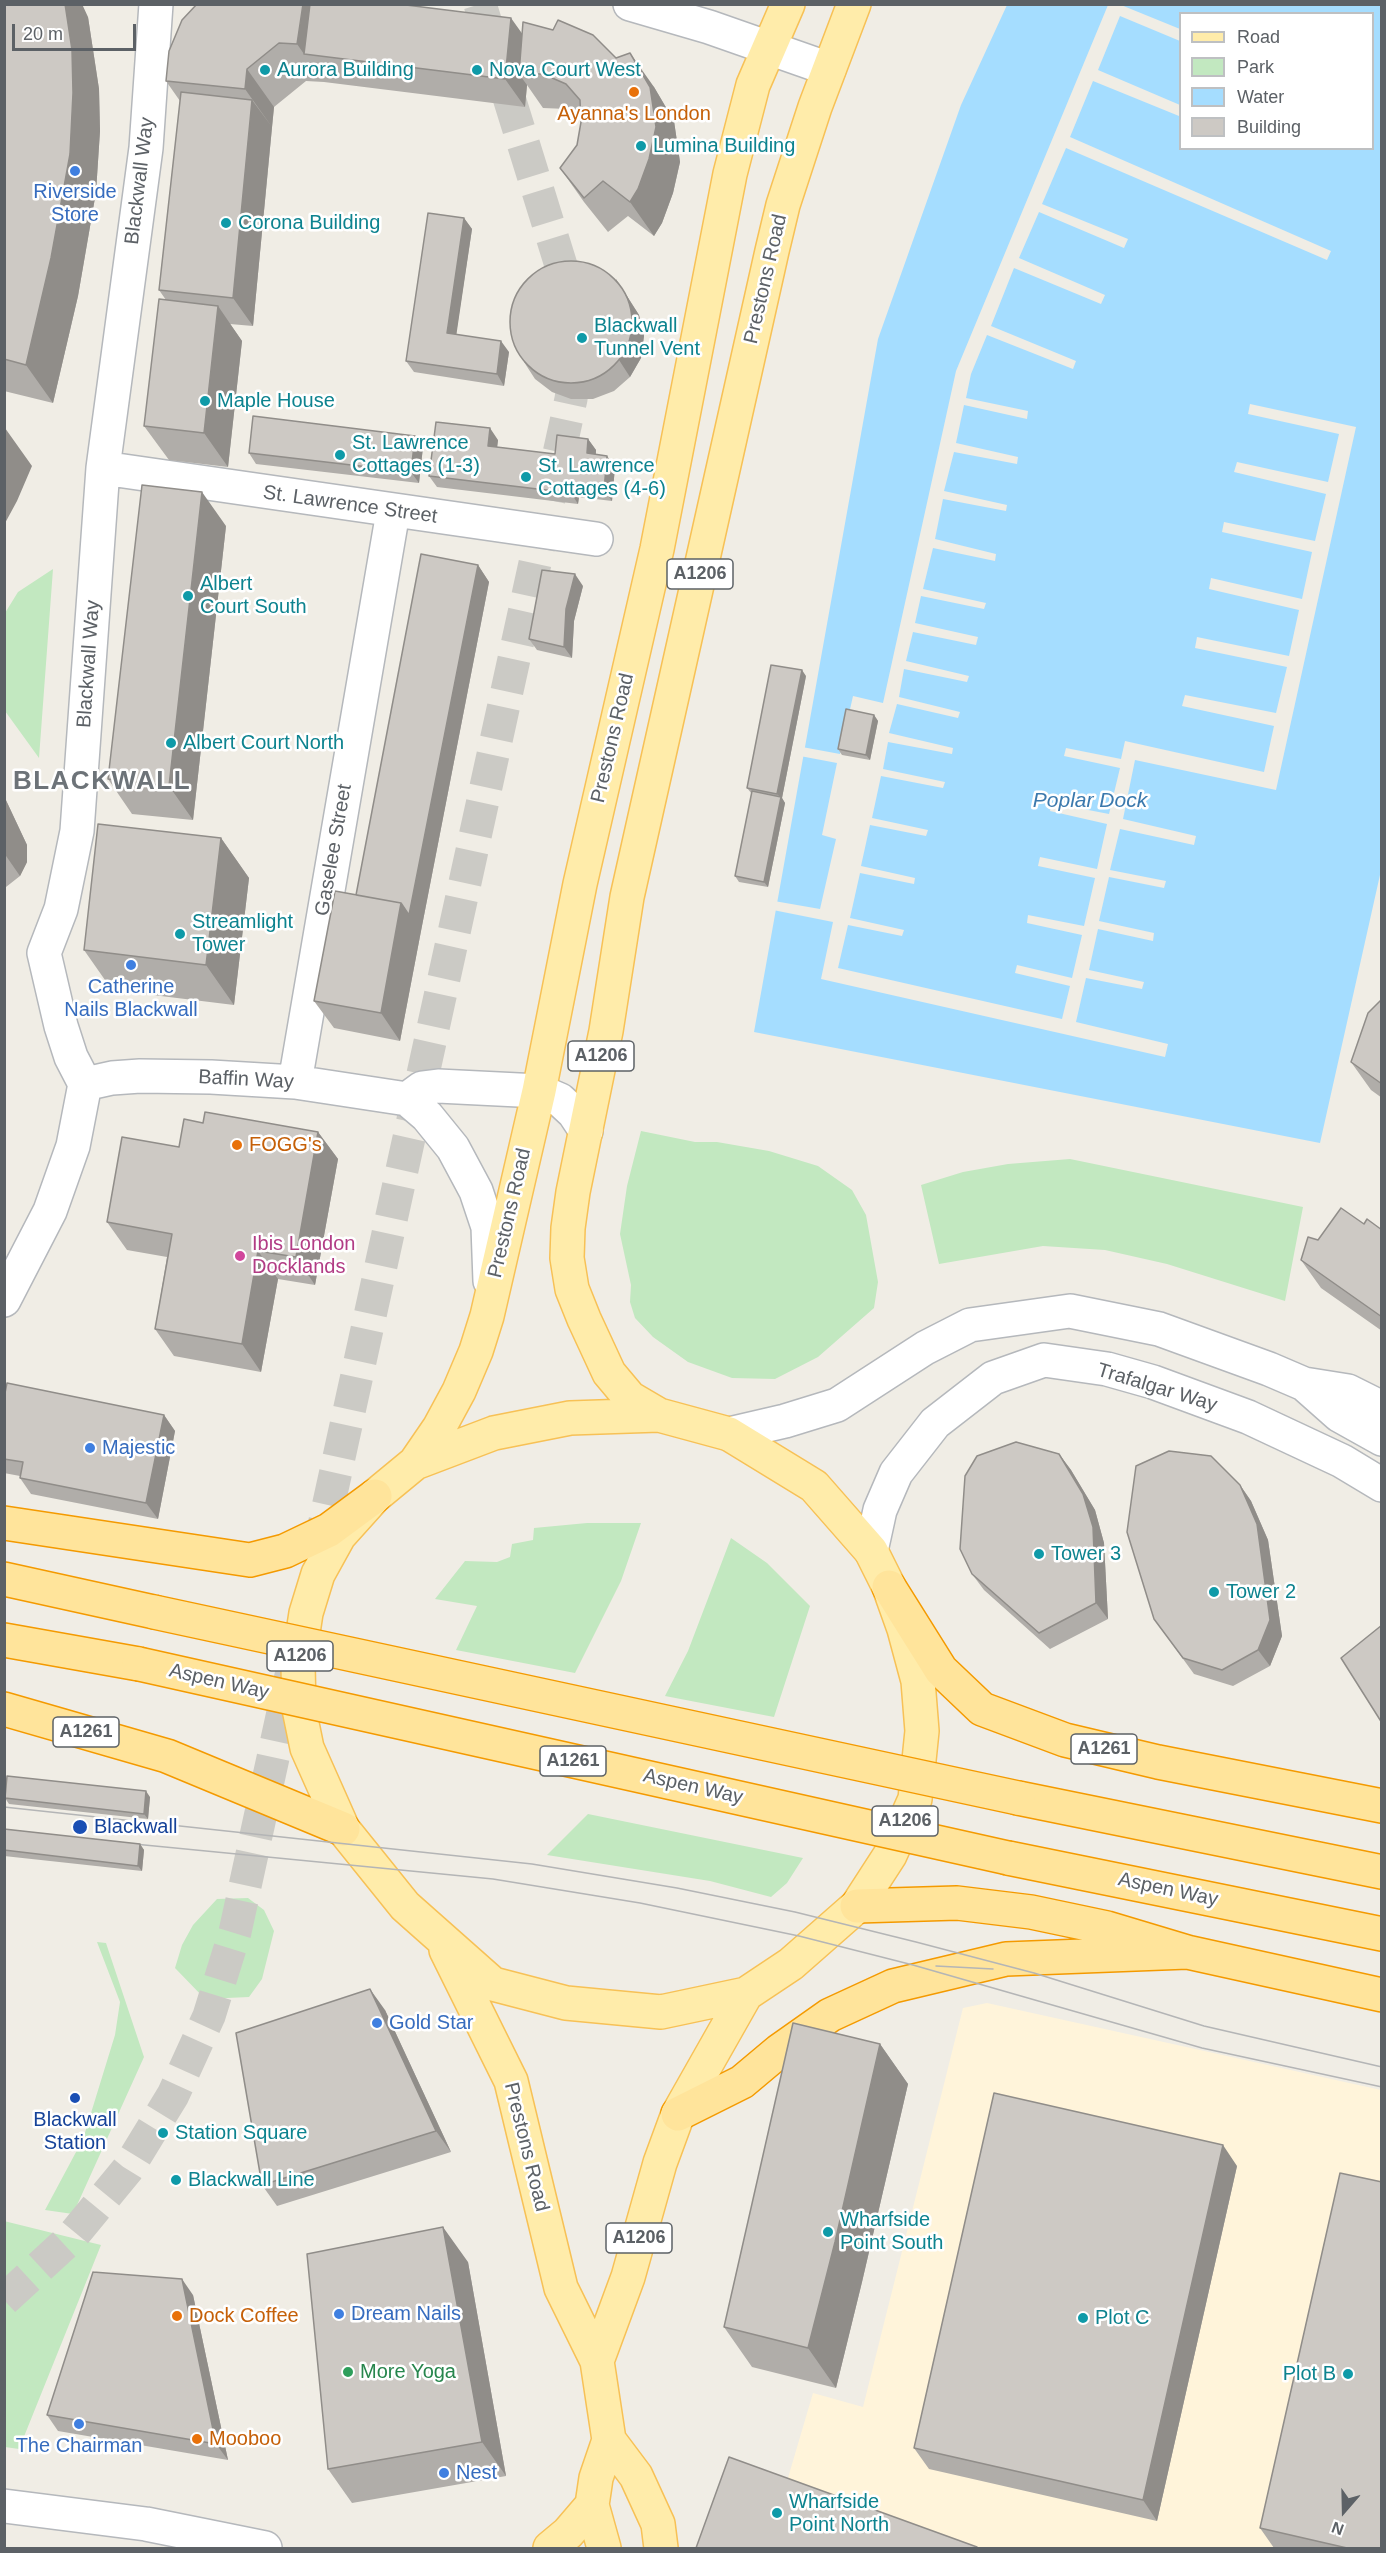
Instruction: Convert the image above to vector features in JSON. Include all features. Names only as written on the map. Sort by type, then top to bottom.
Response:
[{"type":"highway","points":[[4,1523],[250,1560],[285,1551],[328,1530],[375,1496]]},
{"type":"highway","points":[[4,1580],[1018,1798],[1382,1872]]},
{"type":"highway","name":"A1261","points":[[889,1587],[940,1670],[982,1709],[1065,1740],[1158,1762],[1382,1806]]},
{"type":"highway","name":"Aspen Way","points":[[4,1640],[139,1664],[1008,1857],[1382,1934]]},
{"type":"highway","name":"A1261","points":[[4,1709],[167,1756],[343,1829]]},
{"type":"highway","points":[[857,1906],[957,1903],[1031,1912],[1107,1928],[1187,1952],[1382,1995]]},
{"type":"highway","points":[[678,2114],[742,2082],[779,2051],[830,2015],[893,1986],[1006,1959],[1187,1952]]},
{"type":"main road","name":"Prestons Road","points":[[415,1463],[439,1428],[459,1390],[476,1351],[487,1316],[539,1091],[580,884],[657,549],[730,174],[753,85],[788,4]]},
{"type":"main road","name":"Prestons Road","points":[[659,1416],[630,1398],[609,1373],[572,1289],[567,1258],[568,1228],[627,897],[772,251],[783,205],[829,69],[854,4]]},
{"type":"main road","name":"A1206","points":[[659,1416],[729,1434],[814,1486],[871,1551],[889,1587],[904,1629],[918,1681],[922,1731],[915,1799],[890,1855],[857,1906],[791,1964],[746,1994],[661,2012],[566,2003],[493,1984],[405,1906],[343,1829],[307,1748],[299,1709],[298,1665],[306,1613],[318,1574],[339,1536],[375,1496],[415,1463],[494,1432],[570,1418],[659,1416]]},
{"type":"main road","name":"Prestons Road","points":[[440,1938],[511,2080],[561,2288],[597,2361],[609,2440],[636,2476],[658,2524],[661,2548]]},
{"type":"main road","name":"Prestons Road","points":[[597,2361],[628,2277],[660,2163],[678,2114],[746,1994]]},
{"type":"main road","name":"A1206","points":[[604,2548],[592,2505],[596,2478],[609,2440]]},
{"type":"main road","points":[[550,2548],[568,2533],[592,2505]]},
{"type":"street","name":"Blackwall Way","points":[[85,1084],[71,1057],[61,1026],[44,953],[61,909],[77,831],[103,468],[146,148],[156,4]]},
{"type":"street","points":[[630,4],[769,47],[829,69]]},
{"type":"street","name":"St. Lawrence Street","points":[[103,468],[393,512],[596,539]]},
{"type":"street","name":"Gaselee Street","points":[[295,1082],[393,512]]},
{"type":"street","name":"Baffin Way","points":[[85,1084],[112,1078],[140,1076],[295,1082],[407,1099]]},
{"type":"street","points":[[4,1300],[50,1211],[73,1146],[85,1084]]},
{"type":"street","points":[[487,1316],[491,1266],[488,1227],[476,1191],[453,1148],[427,1116],[407,1099],[422,1088],[438,1086],[539,1091],[560,1100],[574,1113],[586,1131]]},
{"type":"street","points":[[729,1434],[785,1421],[837,1405],[924,1348],[970,1325],[1070,1311],[1159,1329],[1304,1384],[1348,1391],[1382,1408]]},
{"type":"street","name":"Trafalgar Way","points":[[871,1551],[880,1510],[896,1473],[935,1423],[993,1378],[1044,1360],[1107,1369],[1153,1382],[1238,1413],[1342,1461],[1382,1485]]},
{"type":"street","points":[[1304,1384],[1339,1415],[1382,1439]]},
{"type":"street","points":[[4,2506],[146,2524],[265,2548]]},
{"type":"shaded area","points":[[987,2003],[1381,2090],[1381,2548],[966,2548],[785,2488],[813,2393],[863,2407],[963,2008]]},
{"type":"green space","points":[[53,569],[39,758],[5,711],[5,613],[18,592]]},
{"type":"green space","points":[[641,1131],[695,1142],[717,1142],[769,1151],[818,1166],[852,1190],[866,1215],[878,1282],[874,1308],[818,1357],[775,1379],[732,1378],[688,1362],[653,1337],[635,1318],[630,1302],[631,1285],[620,1234],[627,1186]]},
{"type":"green space","points":[[1070,1159],[1303,1207],[1285,1301],[1167,1264],[1105,1250],[1043,1246],[939,1264],[921,1185],[963,1172],[1008,1164]]},
{"type":"green space","points":[[587,1523],[641,1523],[621,1581],[575,1673],[456,1650],[477,1606],[435,1599],[465,1561],[497,1562],[510,1557],[512,1544],[533,1540],[534,1528]]},
{"type":"green space","points":[[731,1538],[767,1563],[810,1606],[774,1717],[665,1696],[688,1651]]},
{"type":"green space","points":[[588,1814],[803,1858],[787,1883],[771,1897],[710,1881],[547,1855]]},
{"type":"green space","points":[[248,1898],[264,1910],[274,1931],[262,1979],[249,1997],[205,1999],[175,1968],[182,1945],[193,1925],[217,1899]]},
{"type":"green space","points":[[97,1942],[106,1943],[144,2057],[73,2214],[45,2210],[83,2139],[115,2035],[120,2002]]},
{"type":"green space","points":[[4,2221],[101,2245],[19,2449],[5,2447]]},
{"type":"water","name":"Poplar Dock","points":[[1007,5],[1381,5],[1382,866],[1320,1143],[754,1032],[878,339],[961,105]]},
{"type":"pier","points":[[1108,5],[1121,5],[1179,29],[1179,41],[1120,16],[1098,70],[1179,105],[1179,116],[1093,81],[1070,137],[1331,251],[1327,260],[1066,148],[1042,204],[1128,239],[1124,248],[1039,212],[1019,258],[1105,295],[1101,304],[1014,268],[991,326],[1076,361],[1073,369],[987,335],[971,374],[966,398],[1028,411],[1027,419],[964,405],[956,443],[1018,457],[1017,464],[954,452],[944,491],[1007,505],[1006,511],[943,499],[935,539],[996,554],[995,561],[933,548],[923,589],[986,603],[984,609],[921,596],[915,623],[978,637],[976,645],[913,632],[906,661],[969,676],[967,682],[904,669],[899,697],[960,712],[958,718],[897,704],[889,733],[953,748],[952,754],[888,742],[883,769],[945,782],[943,788],[881,776],[872,818],[928,830],[926,836],[870,825],[861,866],[915,878],[914,884],[860,873],[850,918],[904,930],[902,936],[848,925],[838,968],[1062,1019],[1070,986],[1015,973],[1017,965],[1072,978],[1082,935],[1027,923],[1028,915],[1084,926],[1095,878],[1038,866],[1040,857],[1097,869],[1107,824],[1050,811],[1052,803],[1109,814],[1120,768],[1064,756],[1066,748],[1121,759],[1125,741],[1264,772],[1274,726],[1182,706],[1185,695],[1276,713],[1287,667],[1195,648],[1197,637],[1289,656],[1299,610],[1209,589],[1211,578],[1302,599],[1312,552],[1222,532],[1224,522],[1315,541],[1326,494],[1234,472],[1237,462],[1328,482],[1339,434],[1248,414],[1250,404],[1356,427],[1276,790],[1135,760],[1123,819],[1196,836],[1194,845],[1120,829],[1110,870],[1166,881],[1164,888],[1109,877],[1099,921],[1154,933],[1153,941],[1098,929],[1089,970],[1144,982],[1142,989],[1086,978],[1076,1022],[1168,1044],[1165,1057],[821,979],[833,922],[773,910],[774,901],[820,909],[836,839],[822,835],[837,763],[800,756],[802,747],[840,754],[853,696],[883,703],[956,371]]},
{"type":"building","points":[[4,4],[65,4],[72,50],[73,93],[70,154],[51,258],[26,365],[4,359]]},
{"type":"building","points":[[197,4],[303,4],[297,44],[279,43],[247,69],[245,89],[166,81],[169,51],[182,20]]},
{"type":"building","points":[[310,4],[398,4],[511,18],[505,79],[304,54]]},
{"type":"building","points":[[558,20],[593,35],[616,58],[630,53],[650,87],[656,127],[649,159],[638,189],[630,202],[603,181],[584,198],[560,168],[577,145],[581,122],[580,100],[566,84],[543,74],[519,74],[523,22],[553,30]]},
{"type":"building","name":"Corona Building","points":[[181,92],[252,100],[233,298],[159,290]]},
{"type":"building","points":[[428,213],[464,218],[447,333],[501,341],[497,374],[406,361]]},
{"type":"building","name":"Blackwall Tunnel Vent","points":[[571,261],[594,265],[614,279],[628,299],[632,322],[628,345],[614,365],[594,379],[571,383],[548,379],[528,365],[514,345],[510,322],[514,299],[528,279],[548,265]]},
{"type":"building","points":[[159,299],[218,306],[204,433],[144,426]]},
{"type":"building","name":"St. Lawrence Cottages (1-3)","points":[[253,416],[415,436],[411,472],[249,453]]},
{"type":"building","name":"St. Lawrence Cottages (4-6)","points":[[436,422],[490,428],[488,446],[555,454],[557,435],[588,439],[587,453],[607,456],[604,490],[571,486],[571,493],[429,476]]},
{"type":"building","points":[[142,485],[202,492],[169,786],[108,779]]},
{"type":"building","points":[[421,554],[478,565],[409,915],[401,903],[356,895]]},
{"type":"building","points":[[542,570],[575,574],[566,609],[564,647],[529,639]]},
{"type":"building","points":[[771,665],[802,670],[777,794],[747,788]]},
{"type":"building","points":[[846,709],[874,715],[866,755],[838,749]]},
{"type":"building","points":[[752,791],[781,797],[764,882],[735,876]]},
{"type":"building","points":[[98,824],[221,838],[206,965],[84,950]]},
{"type":"building","points":[[335,891],[401,903],[381,1013],[314,1001]]},
{"type":"building","points":[[1382,999],[1382,1084],[1351,1062],[1368,1013]]},
{"type":"building","name":"Ibis London Docklands","points":[[205,1112],[318,1132],[296,1257],[258,1251],[242,1344],[155,1329],[172,1234],[107,1222],[122,1137],[179,1147],[184,1119],[203,1123]]},
{"type":"building","points":[[1341,1208],[1364,1224],[1367,1219],[1382,1230],[1382,1317],[1301,1260],[1308,1237],[1318,1240]]},
{"type":"building","name":"Majestic","points":[[7,1383],[164,1415],[146,1503],[20,1478],[23,1462],[4,1459],[4,1398]]},
{"type":"building","name":"Tower 3","points":[[1016,1442],[1059,1454],[1083,1494],[1093,1527],[1096,1603],[1039,1633],[972,1574],[960,1549],[965,1476],[977,1456]]},
{"type":"building","name":"Tower 2","points":[[1169,1451],[1211,1456],[1240,1485],[1257,1524],[1270,1620],[1258,1650],[1222,1670],[1183,1658],[1154,1619],[1127,1532],[1136,1466]]},
{"type":"building","points":[[1382,1625],[1382,1723],[1341,1658]]},
{"type":"building","points":[[7,1776],[146,1791],[144,1814],[5,1798]]},
{"type":"building","points":[[4,1829],[140,1844],[138,1866],[4,1850]]},
{"type":"building","points":[[370,1989],[436,2131],[262,2185],[236,2033]]},
{"type":"building","points":[[793,2023],[880,2044],[835,2242],[808,2348],[724,2327]]},
{"type":"building","name":"Plot C","points":[[994,2093],[1223,2145],[1143,2500],[914,2448]]},
{"type":"building","name":"Plot B","points":[[1340,2173],[1382,2182],[1382,2548],[1347,2548],[1260,2528]]},
{"type":"building","points":[[443,2227],[482,2442],[328,2469],[307,2254]]},
{"type":"building","points":[[93,2272],[182,2279],[216,2444],[47,2415]]},
{"type":"building","points":[[729,2457],[977,2547],[977,2548],[696,2548]]},
{"type":"tunnel","points":[[480,4],[573,304]]},
{"type":"tunnel","points":[[318,1553],[571,399],[577,355]]},
{"type":"tunnel","points":[[4,2300],[71,2238],[127,2170],[173,2095],[209,2016],[235,1932],[292,1671]]},
{"type":"tram line","points":[[4,1807],[532,1864],[677,1888],[795,1912],[916,1942],[1034,1973],[1204,2026],[1382,2067]]},
{"type":"tram line","points":[[124,1843],[493,1879],[640,1903],[799,1936],[913,1965],[1202,2048],[1382,2087]]},
{"type":"tram line","points":[[936,1966],[993,1969]]},
{"type":"place","name":"Aurora Building","points":[[265,70]]},
{"type":"place","name":"Nova Court West","points":[[477,70]]},
{"type":"place","name":"Ayanna's London","points":[[634,92]]},
{"type":"place","name":"Lumina Building","points":[[641,146]]},
{"type":"place","name":"Riverside Store","points":[[75,171]]},
{"type":"place","name":"Corona Building","points":[[226,223]]},
{"type":"place","name":"Blackwall Tunnel Vent","points":[[582,338]]},
{"type":"place","name":"Maple House","points":[[205,401]]},
{"type":"place","name":"St. Lawrence Cottages (1-3)","points":[[340,455]]},
{"type":"place","name":"St. Lawrence Cottages (4-6)","points":[[526,477]]},
{"type":"place","name":"Albert Court South","points":[[188,596]]},
{"type":"place","name":"Albert Court North","points":[[171,743]]},
{"type":"place","name":"Streamlight Tower","points":[[180,934]]},
{"type":"place","name":"Catherine Nails Blackwall","points":[[131,965]]},
{"type":"place","name":"FOGG's","points":[[237,1145]]},
{"type":"place","name":"Ibis London Docklands","points":[[240,1256]]},
{"type":"place","name":"Majestic","points":[[90,1448]]},
{"type":"place","name":"Tower 3","points":[[1039,1554]]},
{"type":"place","name":"Tower 2","points":[[1214,1592]]},
{"type":"place","name":"Blackwall","points":[[80,1827]]},
{"type":"place","name":"Gold Star","points":[[377,2023]]},
{"type":"place","name":"Blackwall Station","points":[[75,2098]]},
{"type":"place","name":"Station Square","points":[[163,2133]]},
{"type":"place","name":"Blackwall Line","points":[[176,2180]]},
{"type":"place","name":"Wharfside Point South","points":[[828,2232]]},
{"type":"place","name":"Dream Nails","points":[[339,2314]]},
{"type":"place","name":"Dock Coffee","points":[[177,2316]]},
{"type":"place","name":"Plot C","points":[[1083,2318]]},
{"type":"place","name":"More Yoga","points":[[348,2372]]},
{"type":"place","name":"Plot B","points":[[1348,2374]]},
{"type":"place","name":"The Chairman","points":[[79,2424]]},
{"type":"place","name":"Mooboo","points":[[197,2439]]},
{"type":"place","name":"Nest","points":[[444,2473]]},
{"type":"place","name":"Wharfside Point North","points":[[777,2513]]},
{"type":"district","name":"BLACKWALL","points":[[102,782]]}]
